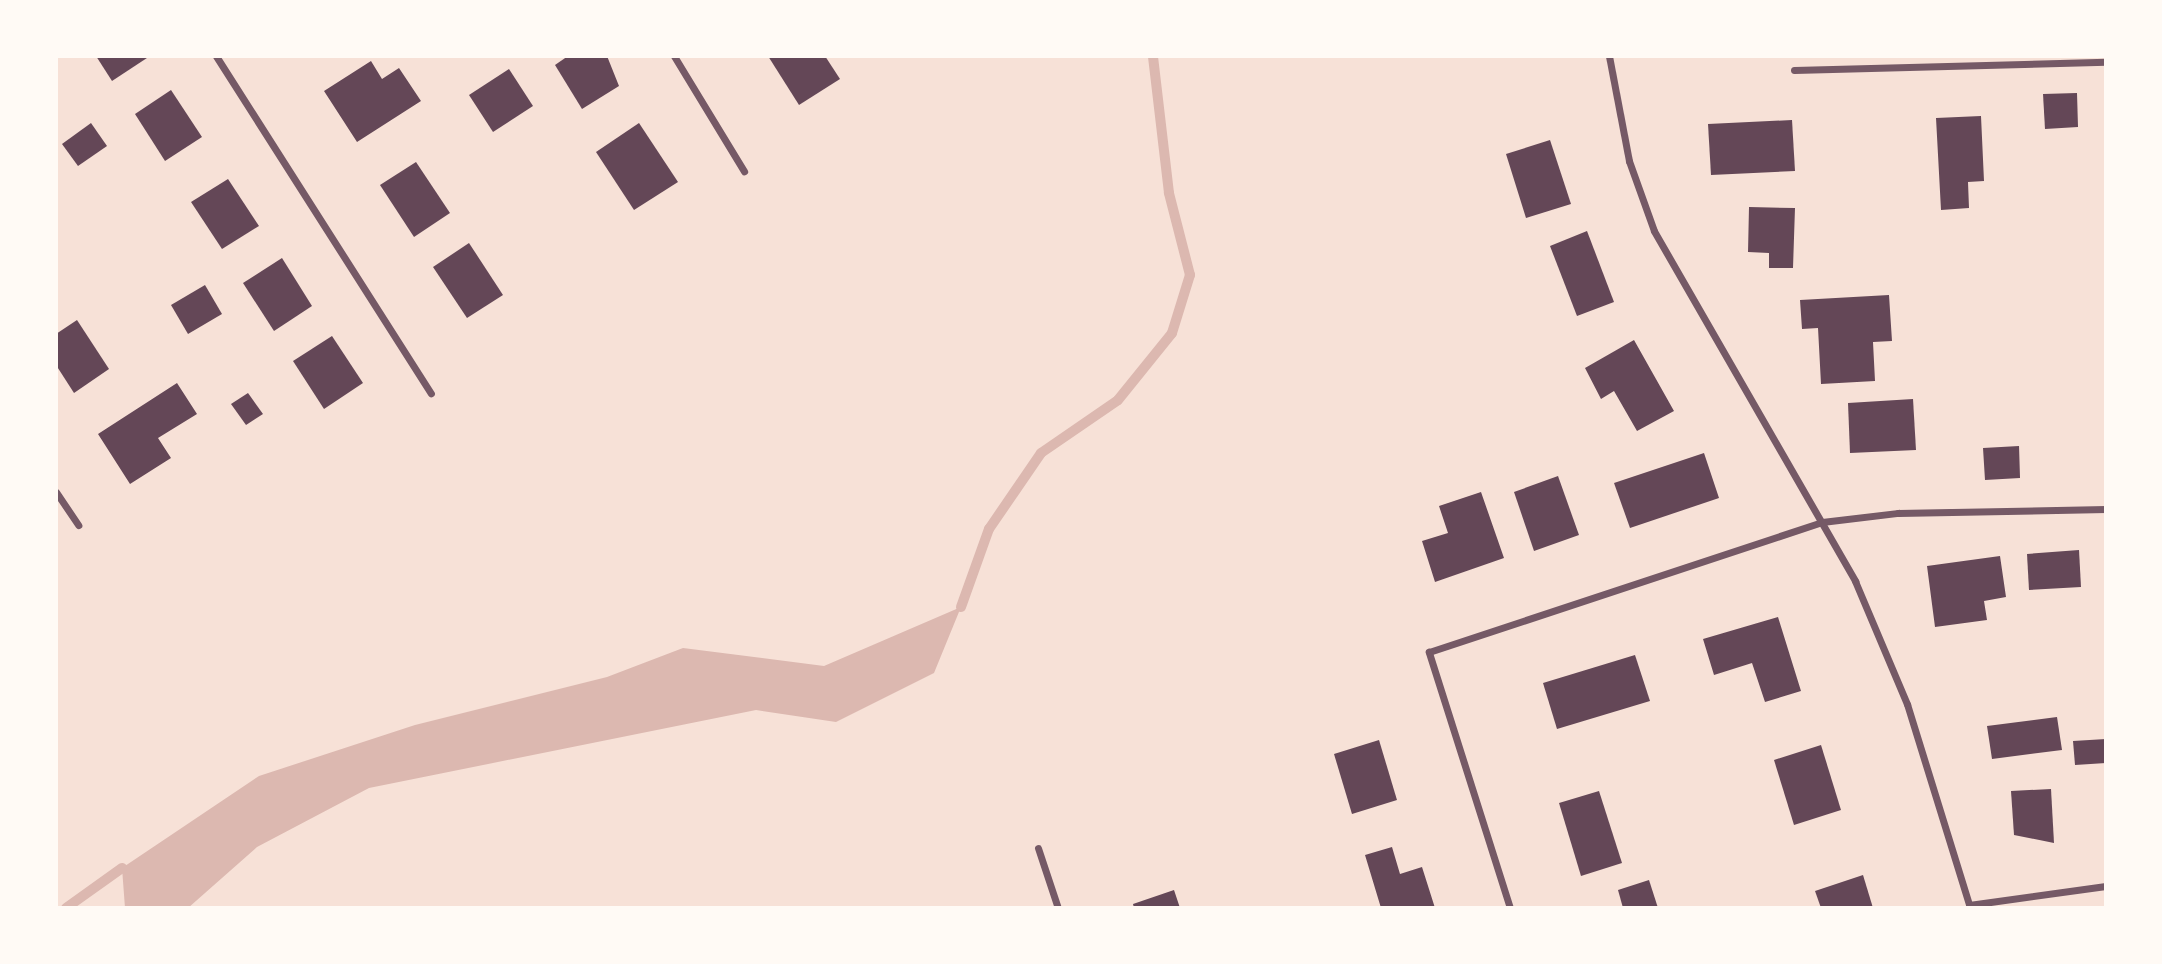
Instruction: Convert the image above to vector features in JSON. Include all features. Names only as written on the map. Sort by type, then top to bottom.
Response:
[{"type":"street","points":[[216,56],[431,393]]},
{"type":"street","points":[[674,56],[744,171]]},
{"type":"street","points":[[1609,56],[1629,162],[1654,231],[1822,522],[1884,642],[1970,906],[2106,886]]},
{"type":"street","points":[[1794,70],[2101,60]]},
{"type":"street","points":[[56,492],[78,525]]},
{"type":"street","points":[[1510,908],[1429,652],[1822,522],[1898,513],[2106,509]]},
{"type":"street","points":[[1038,848],[1058,908]]},
{"type":"shaded area","points":[[961,607],[934,673],[836,722],[756,710],[369,788],[257,847],[188,908],[125,908],[122,868],[259,776],[415,725],[607,677],[683,648],[824,666]]},
{"type":"building","points":[[96,56],[150,56],[112,81]]},
{"type":"building","points":[[568,56],[607,56],[619,86],[582,109],[555,65]]},
{"type":"building","points":[[768,56],[825,56],[840,79],[799,105]]},
{"type":"building","points":[[371,61],[382,79],[399,68],[421,101],[357,142],[324,91]]},
{"type":"building","points":[[509,69],[533,106],[493,132],[469,95]]},
{"type":"building","points":[[171,90],[202,137],[165,161],[135,114]]},
{"type":"building","points":[[2077,93],[2078,127],[2045,129],[2043,94]]},
{"type":"building","points":[[1981,116],[1984,181],[1968,182],[1969,208],[1941,210],[1936,118]]},
{"type":"building","points":[[1792,120],[1795,171],[1711,175],[1708,124]]},
{"type":"building","points":[[91,123],[107,146],[78,166],[62,144]]},
{"type":"building","points":[[639,123],[678,182],[634,210],[596,152]]},
{"type":"building","points":[[1550,140],[1571,204],[1526,218],[1506,154]]},
{"type":"building","points":[[416,162],[450,213],[414,237],[380,185]]},
{"type":"building","points":[[228,179],[259,226],[222,249],[191,202]]},
{"type":"building","points":[[1749,207],[1795,208],[1793,268],[1769,268],[1769,253],[1748,252]]},
{"type":"building","points":[[1587,231],[1614,302],[1577,316],[1550,246]]},
{"type":"building","points":[[469,243],[503,295],[467,318],[433,267]]},
{"type":"building","points":[[282,258],[312,306],[274,331],[243,283]]},
{"type":"building","points":[[205,285],[222,314],[188,334],[171,305]]},
{"type":"building","points":[[1889,295],[1892,341],[1873,342],[1875,381],[1821,384],[1818,328],[1802,329],[1800,300]]},
{"type":"building","points":[[77,320],[109,369],[74,393],[56,365],[56,334]]},
{"type":"building","points":[[332,336],[363,383],[324,409],[293,361]]},
{"type":"building","points":[[1634,340],[1674,411],[1637,431],[1614,391],[1601,399],[1585,368]]},
{"type":"building","points":[[177,383],[197,414],[158,438],[171,458],[130,484],[98,434]]},
{"type":"building","points":[[248,393],[263,414],[246,425],[231,404]]},
{"type":"building","points":[[1913,399],[1916,450],[1850,453],[1848,403]]},
{"type":"building","points":[[2019,446],[2020,478],[1985,480],[1983,448]]},
{"type":"building","points":[[1704,453],[1719,498],[1630,528],[1614,483]]},
{"type":"building","points":[[1558,476],[1579,535],[1534,551],[1514,492]]},
{"type":"building","points":[[1481,492],[1504,558],[1435,582],[1422,541],[1448,533],[1439,506]]},
{"type":"building","points":[[2079,550],[2081,587],[2029,590],[2027,554]]},
{"type":"building","points":[[2000,556],[2006,597],[1984,601],[1987,620],[1935,627],[1927,566]]},
{"type":"building","points":[[1778,617],[1801,691],[1765,702],[1752,663],[1714,675],[1703,639]]},
{"type":"building","points":[[1635,655],[1650,701],[1557,729],[1543,683]]},
{"type":"building","points":[[2057,717],[2062,750],[1992,759],[1987,726]]},
{"type":"building","points":[[2106,739],[2106,763],[2075,765],[2073,741]]},
{"type":"building","points":[[1379,740],[1397,800],[1352,814],[1334,754]]},
{"type":"building","points":[[1821,745],[1841,810],[1794,825],[1774,760]]},
{"type":"building","points":[[2051,789],[2054,843],[2014,835],[2011,791]]},
{"type":"building","points":[[1599,791],[1622,863],[1581,876],[1559,803]]},
{"type":"building","points":[[1392,847],[1400,874],[1422,867],[1435,908],[1381,908],[1365,855]]},
{"type":"building","points":[[1863,875],[1873,908],[1821,908],[1815,891]]},
{"type":"building","points":[[1649,880],[1658,908],[1623,908],[1618,890]]},
{"type":"building","points":[[1174,890],[1180,908],[1134,908],[1133,904]]},
{"type":"waterway","points":[[961,607],[989,529],[1041,453],[1118,400],[1172,333],[1190,275],[1169,193],[1153,56]]},
{"type":"waterway","points":[[66,908],[122,868]]}]
